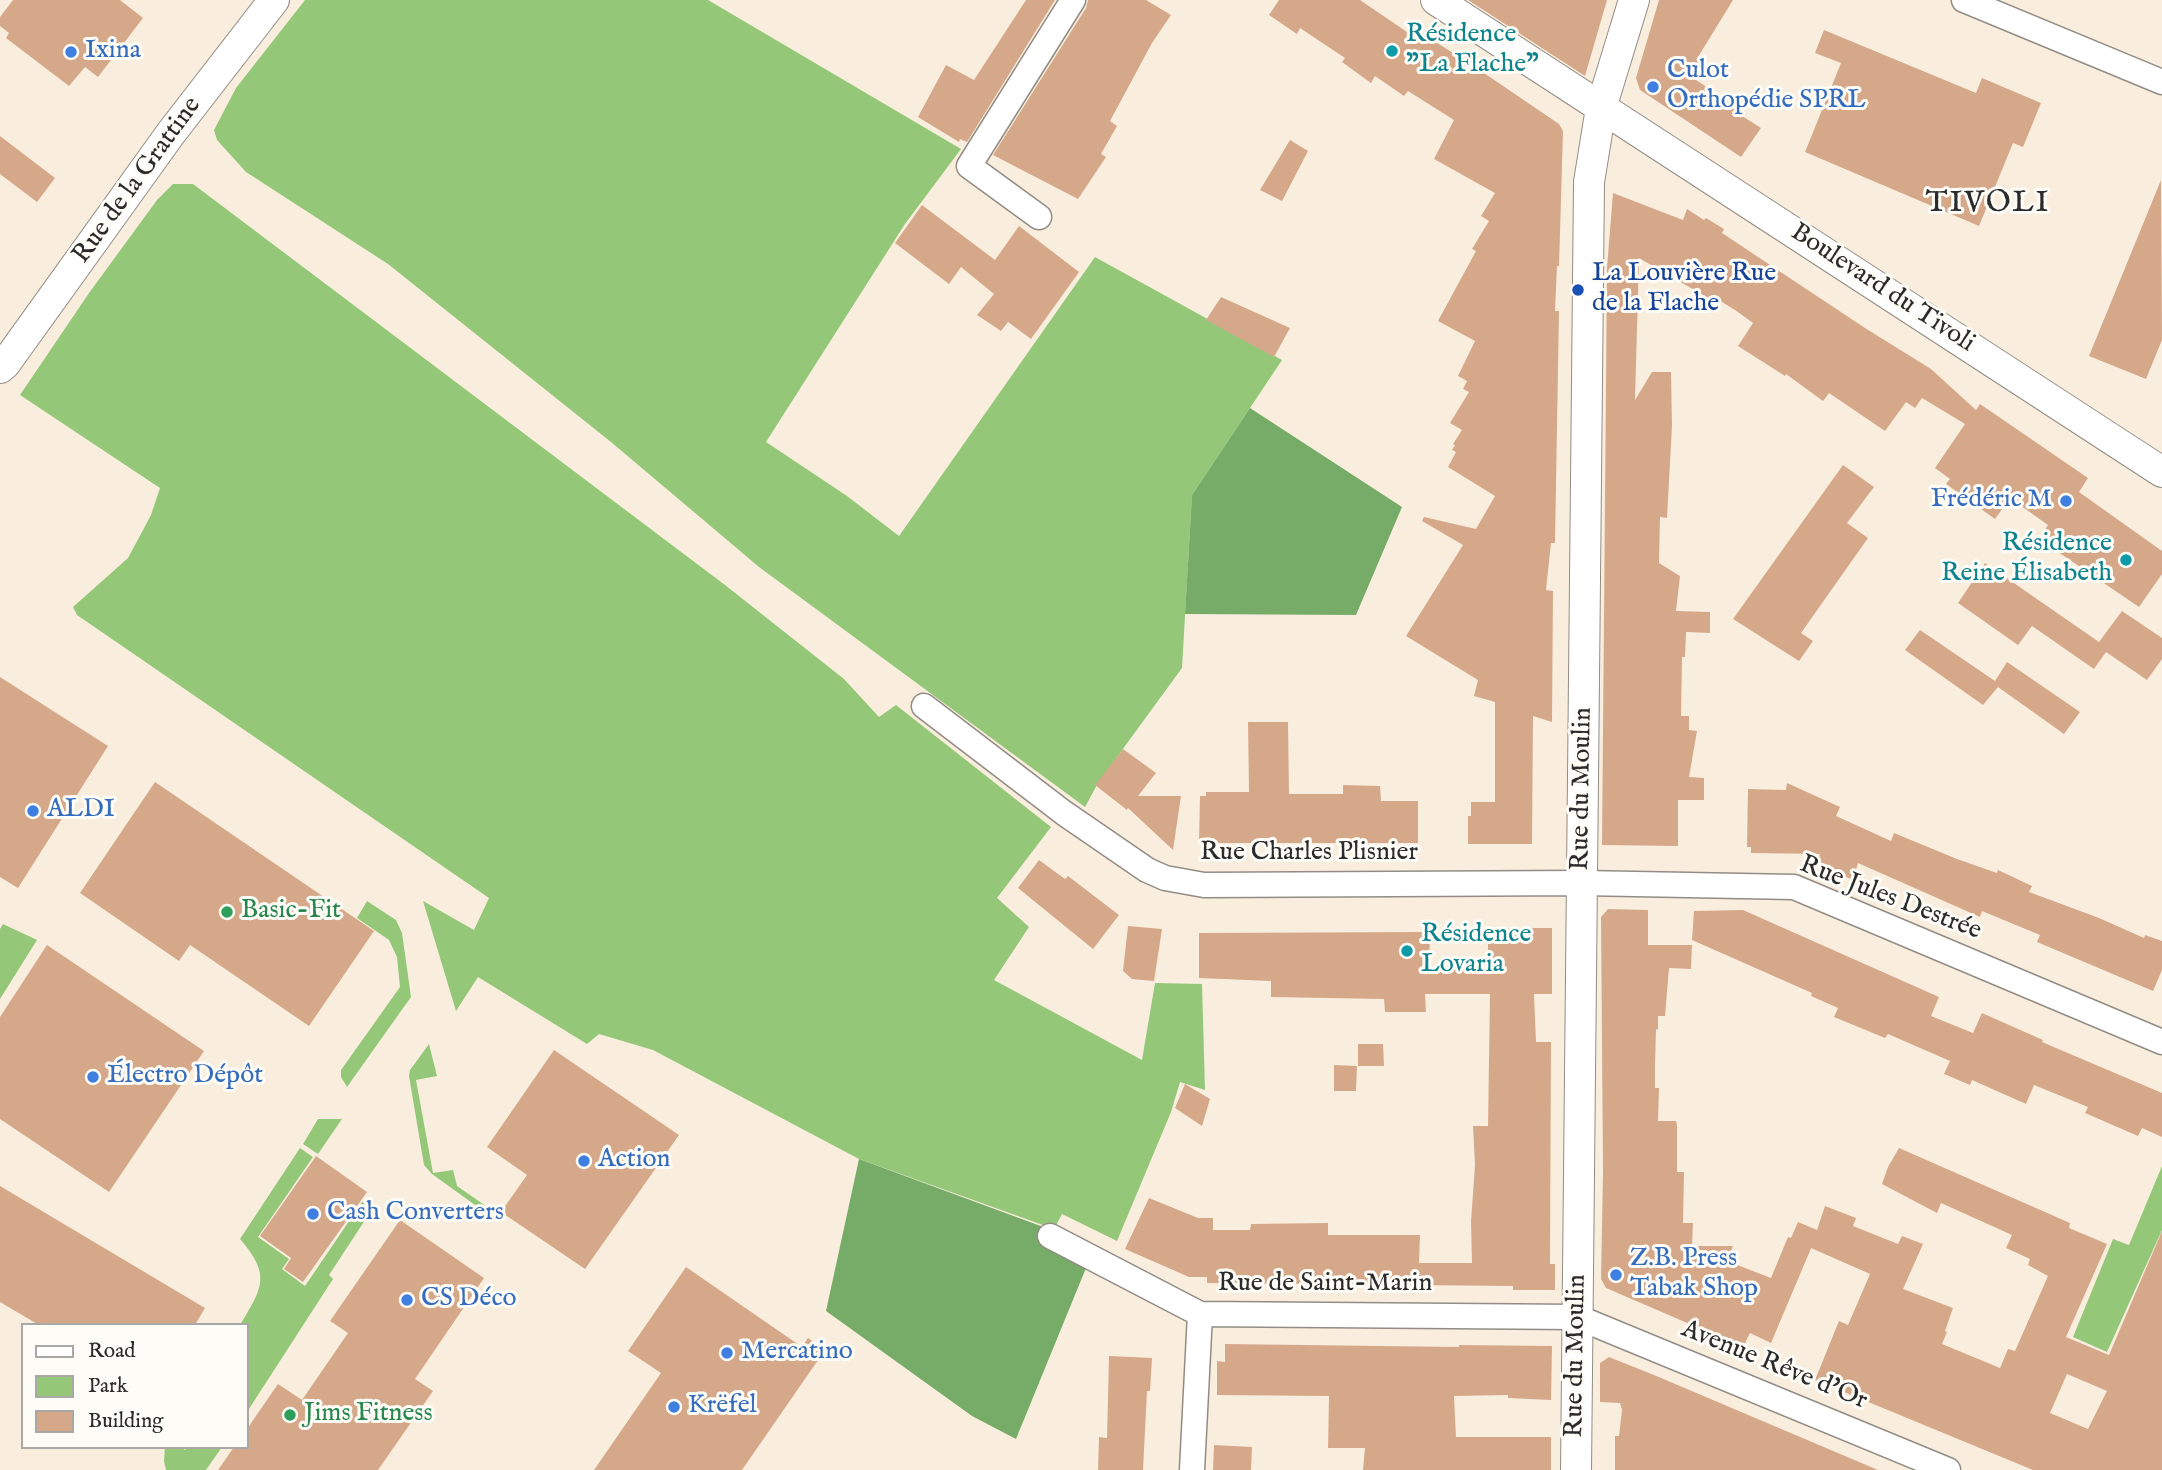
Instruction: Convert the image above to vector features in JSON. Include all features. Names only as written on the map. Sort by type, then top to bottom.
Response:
[{"type":"street","name":"Rue de la Grattine","points":[[2,374],[171,133],[274,0]]},
{"type":"street","points":[[1039,217],[970,166],[1073,0]]},
{"type":"street","name":"Boulevard du Tivoli","points":[[1437,0],[2162,472]]},
{"type":"street","name":"Rue du Moulin","points":[[1576,1470],[1589,181],[1601,108],[1634,0]]},
{"type":"street","points":[[1964,0],[2162,82]]},
{"type":"street","name":"Rue Charles Plisnier","points":[[924,706],[1064,813],[1147,870],[1165,878],[1204,885],[1582,883]]},
{"type":"street","name":"Rue Jules Destrée","points":[[1582,883],[1794,887],[2162,1042]]},
{"type":"street","name":"Rue de Saint-Marin","points":[[1050,1236],[1200,1314],[1577,1317]]},
{"type":"street","points":[[1192,1470],[1200,1314]]},
{"type":"street","name":"Avenue Rêve d'Or","points":[[1577,1317],[1948,1470]]},
{"type":"green space","points":[[305,0],[708,0],[961,149],[905,224],[766,442],[847,496],[899,536],[1095,257],[1282,360],[1192,495],[1182,668],[1098,783],[1085,807],[759,567],[611,442],[388,264],[246,172],[217,140],[214,130],[236,88]]},
{"type":"green space","points":[[173,184],[193,184],[725,585],[844,679],[879,717],[896,705],[1051,827],[997,898],[1029,927],[994,980],[1142,1060],[1155,983],[1202,984],[1205,1090],[1180,1082],[1171,1112],[1117,1241],[1062,1214],[1054,1229],[859,1159],[653,1050],[599,1034],[587,1044],[478,977],[456,1011],[423,901],[474,930],[489,898],[77,615],[73,607],[128,558],[151,515],[160,488],[20,395],[89,293],[157,200]]},
{"type":"green space","points":[[1250,408],[1402,507],[1356,615],[1185,614],[1192,495]]},
{"type":"green space","points":[[367,901],[396,920],[402,933],[411,997],[347,1087],[341,1077],[341,1070],[400,987],[397,957],[389,940],[357,918]]},
{"type":"green space","points":[[3,924],[37,940],[0,999],[0,929]]},
{"type":"green space","points":[[429,1044],[437,1076],[416,1080],[433,1173],[453,1170],[457,1186],[493,1211],[489,1215],[432,1174],[424,1165],[409,1076],[410,1070]]},
{"type":"green space","points":[[318,1119],[342,1119],[318,1154],[303,1144]]},
{"type":"green space","points":[[300,1148],[313,1157],[258,1237],[289,1259],[282,1269],[305,1286],[362,1202],[373,1208],[329,1275],[333,1279],[248,1410],[248,1323],[241,1323],[258,1291],[260,1272],[250,1251],[240,1239]]},
{"type":"green space","points":[[859,1159],[1095,1246],[1016,1439],[972,1416],[826,1311]]},
{"type":"green space","points":[[2162,1166],[2162,1230],[2107,1352],[2073,1337],[2113,1239],[2129,1245]]},
{"type":"green space","points":[[165,1449],[221,1449],[206,1470],[166,1470]]},
{"type":"building","name":"Ixina","points":[[13,0],[120,0],[143,18],[98,77],[85,67],[69,86],[6,38],[9,33],[0,26],[0,17]]},
{"type":"building","points":[[1026,0],[1055,0],[967,142],[960,139],[959,142],[918,117],[946,65],[974,80]]},
{"type":"building","points":[[1088,0],[1146,0],[1171,15],[1152,43],[1110,121],[1117,126],[1101,154],[1106,157],[1078,199],[993,155],[1086,8]]},
{"type":"building","points":[[1279,0],[1360,0],[1410,34],[1414,28],[1484,73],[1559,124],[1563,131],[1555,311],[1559,311],[1555,543],[1551,543],[1546,590],[1553,591],[1552,722],[1533,716],[1532,844],[1468,844],[1471,802],[1495,802],[1495,702],[1474,696],[1478,680],[1406,636],[1463,545],[1422,521],[1424,517],[1476,529],[1495,496],[1448,467],[1456,452],[1452,450],[1455,445],[1453,444],[1462,430],[1450,423],[1469,392],[1463,389],[1467,381],[1458,376],[1475,341],[1438,321],[1476,251],[1472,249],[1489,221],[1481,216],[1495,193],[1434,159],[1454,120],[1408,91],[1404,96],[1375,76],[1371,83],[1342,62],[1345,58],[1300,28],[1297,34],[1269,15]]},
{"type":"building","points":[[1468,0],[1607,0],[1585,76]]},
{"type":"building","points":[[1659,0],[1733,0],[1698,57],[1701,58],[1690,76],[1741,110],[1739,114],[1761,128],[1741,157],[1640,90],[1636,78]]},
{"type":"building","points":[[1824,30],[1976,93],[1982,78],[2041,103],[2023,147],[2013,143],[1979,226],[1805,152],[1841,63],[1815,53]]},
{"type":"building","points":[[0,136],[55,178],[37,202],[0,174]]},
{"type":"building","points":[[1290,140],[1308,151],[1282,201],[1260,190]]},
{"type":"building","points":[[2161,180],[2162,340],[2146,379],[2089,356]]},
{"type":"building","points":[[1613,193],[1683,220],[1687,209],[1704,220],[1706,218],[1724,229],[1722,233],[1931,369],[1976,410],[1980,404],[2088,478],[2079,492],[2162,551],[2162,574],[2139,607],[2039,539],[2048,525],[2010,498],[1995,519],[1946,484],[1950,479],[1935,468],[1965,424],[1922,398],[1915,408],[1906,402],[1885,431],[1829,393],[1823,401],[1786,374],[1785,376],[1738,346],[1753,323],[1717,299],[1715,302],[1639,258],[1635,400],[1652,372],[1671,372],[1672,426],[1667,518],[1660,517],[1659,563],[1680,576],[1676,611],[1710,612],[1710,633],[1686,632],[1685,657],[1682,657],[1681,716],[1689,716],[1689,730],[1697,731],[1689,777],[1704,778],[1704,800],[1678,800],[1678,846],[1602,845],[1607,268]]},
{"type":"building","points":[[922,205],[995,260],[1019,226],[1079,272],[1031,339],[1008,322],[1001,331],[977,315],[994,294],[961,267],[949,284],[895,243]]},
{"type":"building","points":[[1221,297],[1290,328],[1274,357],[1206,320]]},
{"type":"building","points":[[1843,465],[1874,487],[1847,523],[1868,538],[1801,633],[1813,641],[1799,661],[1733,619]]},
{"type":"building","points":[[1985,563],[2099,642],[2122,611],[2162,638],[2162,659],[2147,680],[2106,652],[2094,669],[2032,626],[2018,645],[1958,603]]},
{"type":"building","points":[[1920,630],[1995,681],[2007,662],[2080,712],[2064,734],[1998,687],[1983,705],[1905,650]]},
{"type":"building","name":"ALDI","points":[[0,677],[108,746],[18,888],[0,877]]},
{"type":"building","points":[[1248,722],[1288,722],[1289,794],[1343,794],[1343,785],[1380,786],[1381,801],[1418,801],[1418,843],[1199,843],[1200,796],[1206,796],[1206,792],[1249,792]]},
{"type":"building","points":[[1123,749],[1156,773],[1138,796],[1181,796],[1173,850],[1128,808],[1127,810],[1095,785]]},
{"type":"building","name":"Basic-Fit","points":[[155,782],[374,931],[309,1026],[190,945],[179,961],[80,893]]},
{"type":"building","points":[[1787,783],[1840,807],[1836,816],[1891,841],[1894,833],[1957,859],[1997,873],[1998,870],[2032,886],[2029,892],[2144,938],[2145,935],[2162,941],[2162,970],[2153,991],[2037,942],[2040,935],[1982,911],[1980,917],[1858,863],[1853,880],[1816,864],[1820,854],[1751,853],[1751,847],[1747,847],[1748,789],[1786,790]]},
{"type":"building","points":[[1039,860],[1065,879],[1068,876],[1119,915],[1093,949],[1018,888]]},
{"type":"building","points":[[1608,909],[1648,910],[1648,945],[1692,945],[1691,969],[1669,968],[1665,1016],[1658,1016],[1658,1030],[1656,1029],[1655,1088],[1659,1088],[1658,1121],[1676,1121],[1677,1125],[1677,1172],[1684,1172],[1683,1223],[1693,1223],[1692,1246],[1733,1246],[1727,1261],[1771,1278],[1788,1237],[1791,1238],[1798,1222],[1817,1230],[1825,1206],[1856,1218],[1853,1226],[1898,1244],[1902,1236],[1923,1244],[1903,1289],[1953,1308],[1942,1344],[2000,1368],[2008,1349],[2015,1351],[2048,1276],[2028,1265],[2030,1259],[2006,1248],[2012,1235],[1941,1203],[1937,1213],[1882,1184],[1899,1148],[2070,1223],[2069,1228],[2107,1244],[2066,1337],[2109,1355],[2162,1231],[2162,1470],[2033,1470],[1815,1380],[1839,1321],[1848,1325],[1870,1274],[1811,1248],[1771,1343],[1750,1333],[1743,1347],[1606,1288],[1601,1279],[1601,917]],"holes":[[[2067,1374],[2107,1391],[2088,1429],[2050,1413]]]},
{"type":"building","points":[[1743,910],[1939,997],[1931,1016],[1973,1033],[1982,1013],[2043,1040],[2042,1042],[2162,1093],[2162,1137],[2142,1128],[2138,1136],[2085,1113],[2088,1107],[2034,1085],[2026,1104],[1972,1080],[1970,1085],[1944,1074],[1950,1061],[1888,1034],[1885,1038],[1834,1017],[1838,1008],[1811,996],[1812,993],[1692,940],[1694,911]]},
{"type":"building","points":[[1128,926],[1162,929],[1154,981],[1132,979],[1123,971]]},
{"type":"building","points":[[1488,928],[1552,928],[1552,994],[1534,994],[1536,1042],[1551,1042],[1550,1264],[1555,1264],[1555,1290],[1513,1290],[1513,1286],[1207,1283],[1207,1277],[1189,1277],[1125,1249],[1149,1198],[1198,1218],[1213,1218],[1213,1230],[1250,1230],[1251,1224],[1328,1223],[1328,1235],[1420,1235],[1419,1263],[1472,1263],[1471,1221],[1475,1165],[1473,1126],[1488,1126],[1490,994],[1425,994],[1426,1012],[1385,1012],[1384,999],[1271,997],[1271,981],[1199,978],[1199,933],[1430,932],[1429,970],[1488,970]]},
{"type":"building","name":"Électro Dépôt","points":[[47,945],[204,1051],[109,1192],[0,1119],[0,1017]]},
{"type":"building","points":[[1358,1044],[1383,1044],[1384,1066],[1358,1066]]},
{"type":"building","name":"Action","points":[[554,1050],[679,1135],[585,1269],[501,1212],[527,1175],[487,1147]]},
{"type":"building","points":[[1334,1065],[1357,1066],[1356,1091],[1334,1091]]},
{"type":"building","points":[[1185,1084],[1210,1099],[1202,1126],[1175,1108]]},
{"type":"building","name":"Cash Converters","points":[[316,1156],[367,1192],[303,1282],[284,1269],[291,1258],[260,1236]]},
{"type":"building","points":[[0,1186],[205,1308],[196,1323],[36,1323],[0,1302]]},
{"type":"building","points":[[400,1220],[484,1278],[415,1379],[433,1391],[378,1470],[218,1470],[233,1449],[248,1449],[248,1428],[278,1384],[302,1400],[348,1333],[330,1321]]},
{"type":"building","name":"Mercatino","points":[[686,1267],[802,1347],[808,1338],[825,1350],[742,1470],[594,1470],[661,1373],[628,1351]]},
{"type":"building","points":[[1225,1344],[1552,1346],[1551,1400],[1508,1398],[1508,1395],[1454,1396],[1456,1437],[1551,1437],[1551,1470],[1363,1470],[1365,1448],[1328,1448],[1329,1396],[1217,1395],[1217,1361],[1225,1362]]},
{"type":"building","points":[[1109,1356],[1152,1358],[1150,1391],[1147,1391],[1143,1470],[1098,1470],[1099,1437],[1107,1438]]},
{"type":"building","points":[[1609,1357],[1878,1470],[1615,1470],[1615,1436],[1619,1436],[1622,1410],[1620,1403],[1600,1402],[1600,1363]]},
{"type":"building","points":[[1214,1445],[1252,1447],[1251,1470],[1213,1470]]},
{"type":"place","name":"Résidence \"La Flache\"","points":[[1392,51]]},
{"type":"place","name":"Ixina","points":[[71,52]]},
{"type":"place","name":"Culot Orthopédie SPRL","points":[[1653,87]]},
{"type":"place","name":"La Louvière Rue de la Flache","points":[[1578,290]]},
{"type":"place","name":"Frédéric M","points":[[2066,501]]},
{"type":"place","name":"Résidence Reine Élisabeth","points":[[2126,560]]},
{"type":"place","name":"ALDI","points":[[33,811]]},
{"type":"place","name":"Basic-Fit","points":[[227,912]]},
{"type":"place","name":"Résidence Lovaria","points":[[1407,951]]},
{"type":"place","name":"Électro Dépôt","points":[[93,1077]]},
{"type":"place","name":"Action","points":[[584,1161]]},
{"type":"place","name":"Cash Converters","points":[[313,1214]]},
{"type":"place","name":"Z.B. Press Tabak Shop","points":[[1616,1275]]},
{"type":"place","name":"CS Déco","points":[[407,1300]]},
{"type":"place","name":"Mercatino","points":[[727,1353]]},
{"type":"place","name":"Krëfel","points":[[674,1407]]},
{"type":"place","name":"Jims Fitness","points":[[290,1415]]},
{"type":"district","name":"TIVOLI","points":[[1988,205]]}]
